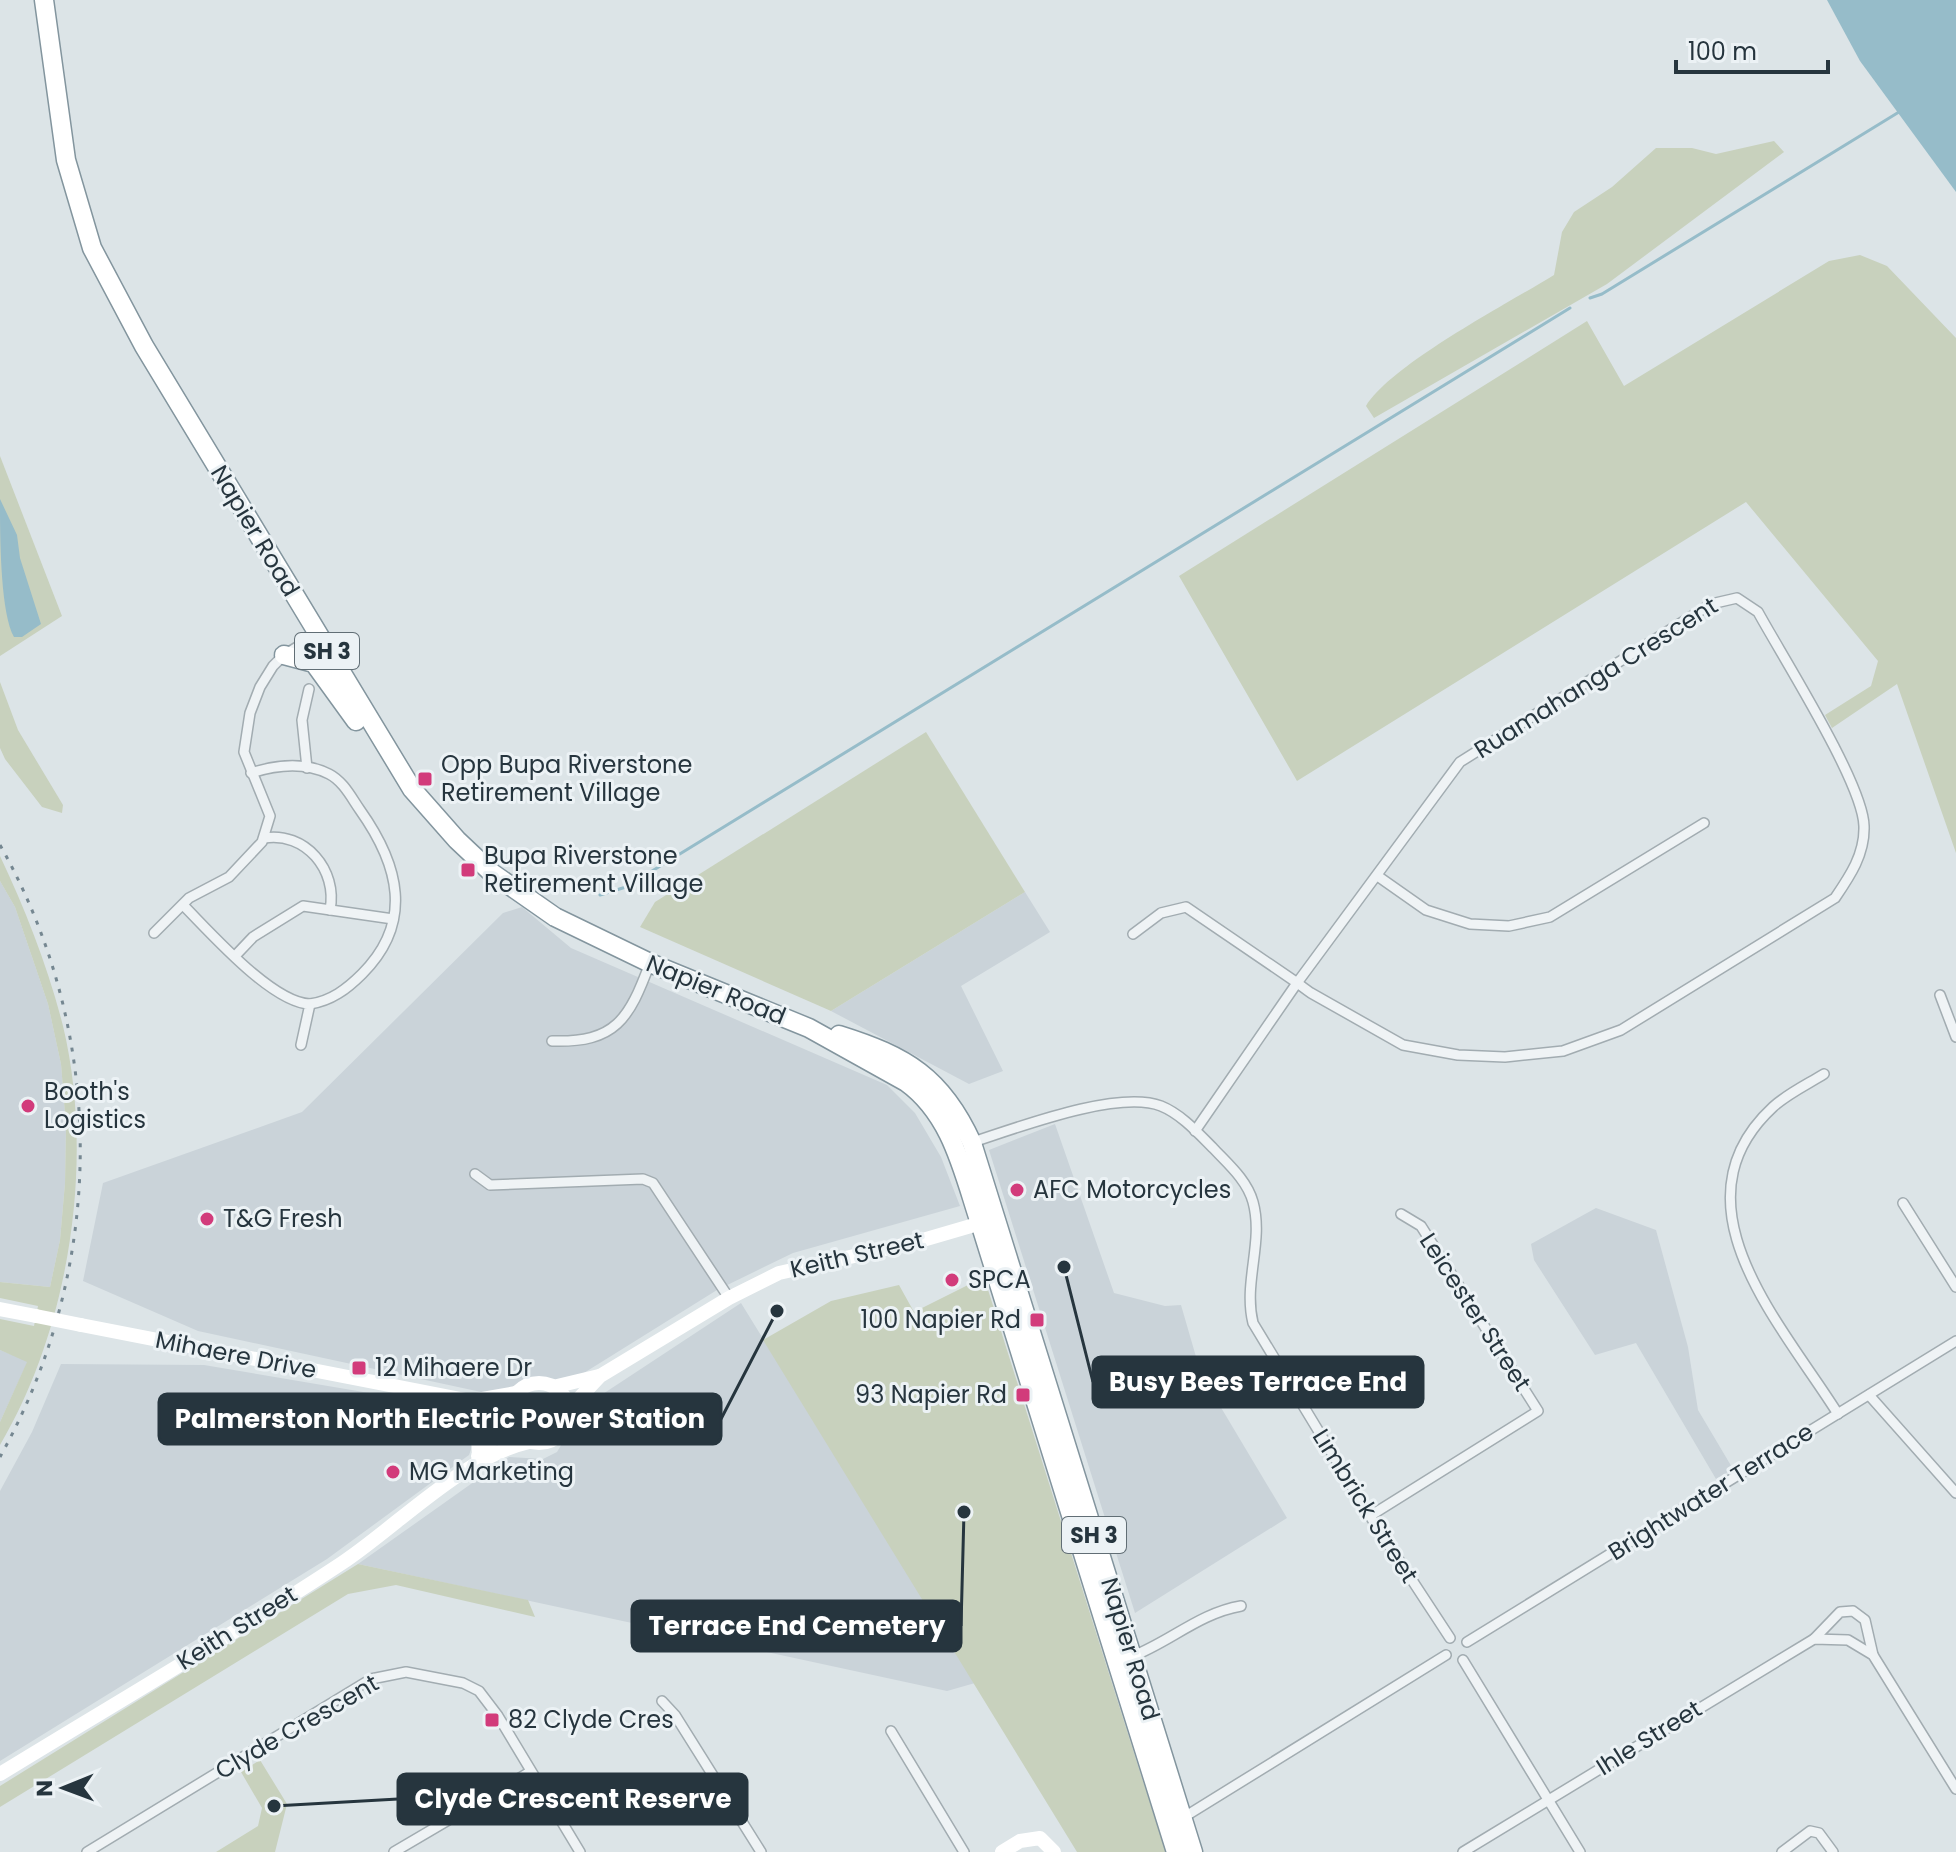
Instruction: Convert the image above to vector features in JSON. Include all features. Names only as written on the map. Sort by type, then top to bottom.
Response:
[{"type":"highway","name":"Napier Road","points":[[44,0],[66,160],[92,248],[138,336],[402,774],[457,840],[518,893],[587,935],[809,1028],[919,1091],[964,1146],[1174,1821],[1193,1852]]},
{"type":"highway","points":[[284,655],[314,663],[372,746],[402,774]]},
{"type":"highway","name":"Napier Road","points":[[1090,1550],[1133,1656],[1174,1821],[1176,1852]]},
{"type":"main road","name":"Keith Street","points":[[569,1409],[600,1376],[729,1298],[802,1266],[916,1242],[988,1221]]},
{"type":"main road","name":"Mihaere Drive","points":[[0,1309],[453,1397],[471,1401],[509,1420]]},
{"type":"main road","name":"Keith Street","points":[[553,1387],[600,1376]]},
{"type":"main road","points":[[530,1384],[553,1387],[564,1397],[569,1409],[566,1426],[557,1437],[543,1443],[529,1442],[516,1434],[508,1411],[516,1393],[530,1384]]},
{"type":"main road","name":"Mihaere Drive","points":[[471,1401],[516,1393]]},
{"type":"main road","points":[[453,1397],[477,1422],[479,1455]]},
{"type":"main road","name":"Keith Street","points":[[467,1470],[509,1420]]},
{"type":"main road","name":"Keith Street","points":[[0,1774],[341,1564],[467,1470],[497,1453],[529,1442]]},
{"type":"main road","points":[[1002,1852],[1020,1841],[1040,1838],[1054,1852]]},
{"type":"street","name":"Ruamahanga Crescent","points":[[1195,1131],[1297,983],[1379,877],[1460,762],[1711,604],[1728,598],[1742,600],[1758,612],[1855,790],[1864,826],[1857,868],[1835,898],[1621,1030],[1563,1051],[1505,1057],[1458,1055],[1403,1045],[1297,983]]},
{"type":"street","points":[[154,933],[183,905],[229,877],[256,851],[264,838],[270,816],[268,806],[244,752],[250,713],[260,687],[284,655],[317,635]]},
{"type":"street","points":[[307,768],[302,720],[309,689]]},
{"type":"street","points":[[183,905],[235,956],[290,999],[310,1004],[332,998],[375,961],[389,939],[396,900],[393,870],[370,824],[334,777],[307,768],[278,766],[251,773]]},
{"type":"street","points":[[1379,877],[1426,910],[1470,924],[1509,926],[1550,917],[1704,823]]},
{"type":"street","points":[[264,838],[274,836],[296,842],[319,859],[329,879],[330,910]]},
{"type":"street","points":[[235,956],[253,937],[285,914],[310,905],[393,919]]},
{"type":"street","points":[[1133,934],[1161,913],[1186,907],[1297,983]]},
{"type":"street","points":[[552,1041],[583,1042],[605,1035],[620,1024],[650,963]]},
{"type":"street","points":[[1940,995],[1956,1037]]},
{"type":"street","points":[[301,1045],[310,1004]]},
{"type":"street","points":[[1824,1074],[1775,1105],[1760,1121],[1740,1154],[1730,1197],[1731,1223],[1746,1270],[1838,1414]]},
{"type":"street","name":"Limbrick Street","points":[[964,1146],[1050,1116],[1136,1102],[1161,1106],[1195,1131],[1238,1174],[1253,1200],[1256,1230],[1248,1293],[1253,1323],[1370,1516],[1450,1638]]},
{"type":"street","points":[[475,1174],[490,1185],[643,1179],[653,1183],[729,1298]]},
{"type":"street","points":[[1903,1203],[1956,1287]]},
{"type":"street","name":"Leicester Street","points":[[1370,1516],[1538,1411],[1421,1226],[1401,1214]]},
{"type":"street","name":"Brightwater Terrace","points":[[1467,1642],[1956,1341]]},
{"type":"street","points":[[1869,1395],[1956,1493]]},
{"type":"street","points":[[1133,1656],[1154,1648],[1213,1611],[1241,1606]]},
{"type":"street","points":[[1814,1639],[1840,1612],[1853,1611],[1865,1620],[1873,1655],[1956,1789]]},
{"type":"street","points":[[1458,1637],[1467,1642],[1469,1653],[1463,1660],[1453,1661],[1446,1655],[1444,1646],[1450,1638],[1458,1637]]},
{"type":"street","name":"Ihle Street","points":[[1463,1852],[1814,1639],[1839,1637],[1860,1645],[1873,1655]]},
{"type":"street","points":[[1174,1821],[1446,1655]]},
{"type":"street","points":[[1463,1660],[1580,1852]]},
{"type":"street","name":"Clyde Crescent","points":[[87,1852],[356,1688],[383,1675],[423,1674],[463,1683],[479,1691],[498,1716],[580,1852]]},
{"type":"street","points":[[662,1701],[675,1715],[761,1852]]},
{"type":"street","points":[[891,1731],[964,1852]]},
{"type":"street","points":[[394,1852],[530,1772]]},
{"type":"street","points":[[1782,1852],[1810,1831],[1819,1833],[1833,1852]]},
{"type":"shaded area","points":[[0,881],[15,907],[48,1004],[61,1064],[66,1125],[65,1183],[60,1240],[50,1287],[0,1282]]},
{"type":"shaded area","points":[[1025,892],[1050,932],[961,986],[1003,1071],[969,1084],[831,1011]]},
{"type":"shaded area","points":[[522,907],[571,948],[887,1085],[915,1113],[941,1157],[960,1206],[793,1253],[717,1290],[563,1386],[495,1395],[198,1331],[83,1281],[103,1183],[302,1112],[503,913]]},
{"type":"shaded area","points":[[1055,1124],[1114,1293],[1165,1306],[1181,1305],[1201,1374],[1287,1518],[1135,1613],[989,1150]]},
{"type":"shaded area","points":[[1596,1208],[1656,1230],[1688,1347],[1698,1410],[1733,1469],[1716,1479],[1636,1343],[1595,1355],[1534,1260],[1531,1244]]},
{"type":"shaded area","points":[[741,1303],[975,1683],[947,1691],[358,1564],[509,1457],[543,1459],[557,1452],[570,1430],[574,1413]]},
{"type":"shaded area","points":[[0,1350],[28,1361],[0,1422]]},
{"type":"shaded area","points":[[61,1364],[204,1365],[458,1408],[473,1423],[475,1438],[469,1455],[327,1559],[0,1761],[0,1491],[32,1432]]},
{"type":"green space","points":[[1774,141],[1784,152],[1607,284],[1374,418],[1366,406],[1400,372],[1452,336],[1554,275],[1562,232],[1574,212],[1612,187],[1656,148],[1692,148],[1716,154]]},
{"type":"green space","points":[[1860,255],[1887,266],[1956,338],[1956,853],[1897,684],[1832,728],[1825,715],[1871,686],[1878,661],[1746,502],[1297,781],[1179,576],[1587,321],[1624,386],[1829,261]]},
{"type":"green space","points":[[0,456],[62,616],[0,656]]},
{"type":"green space","points":[[0,682],[18,730],[63,805],[62,813],[42,807],[5,759],[0,748]]},
{"type":"green space","points":[[926,732],[1025,892],[831,1011],[640,927],[655,902]]},
{"type":"green space","points":[[0,856],[36,940],[63,1026],[72,1077],[76,1186],[70,1241],[44,1348],[24,1399],[0,1445],[0,1422],[27,1362],[0,1350],[0,1319],[34,1326],[38,1306],[0,1298],[0,1282],[50,1287],[60,1240],[66,1126],[61,1064],[48,1004],[15,907],[0,881]]},
{"type":"green space","points":[[984,1277],[1166,1852],[1077,1852],[763,1340],[831,1301],[899,1285],[914,1312]]},
{"type":"green space","points":[[358,1564],[528,1600],[535,1617],[396,1585],[348,1594],[0,1807],[0,1786]]},
{"type":"green space","points":[[260,1760],[287,1804],[275,1852],[216,1852],[258,1826],[262,1808],[241,1772]]},
{"type":"water","points":[[1827,0],[1956,0],[1956,192],[1860,61]]},
{"type":"water","points":[[0,499],[17,535],[20,558],[41,624],[22,637],[14,637],[6,610]]},
{"type":"waterway","points":[[1590,298],[1602,294],[1899,112]]},
{"type":"waterway","points":[[600,895],[626,887],[1570,308]]},
{"type":"railway","points":[[0,845],[35,918],[60,994],[75,1072],[80,1151],[75,1230],[60,1308],[35,1384],[0,1457]]},
{"type":"place","name":"Opp Bupa Riverstone Retirement Village","points":[[425,779]]},
{"type":"place","name":"Bupa Riverstone Retirement Village","points":[[468,870]]},
{"type":"place","name":"Booth's Logistics","points":[[28,1106]]},
{"type":"place","name":"AFC Motorcycles","points":[[1017,1190]]},
{"type":"place","name":"T&G Fresh","points":[[207,1219]]},
{"type":"place","name":"Busy Bees Terrace End","points":[[1064,1267]]},
{"type":"place","name":"SPCA","points":[[952,1280]]},
{"type":"place","name":"Palmerston North Electric Power Station","points":[[777,1311]]},
{"type":"place","name":"100 Napier Rd","points":[[1037,1320]]},
{"type":"place","name":"12 Mihaere Dr","points":[[359,1368]]},
{"type":"place","name":"93 Napier Rd","points":[[1023,1395]]},
{"type":"place","name":"MG Marketing","points":[[393,1472]]},
{"type":"place","name":"Terrace End Cemetery","points":[[964,1512]]},
{"type":"place","name":"82 Clyde Cres","points":[[492,1720]]},
{"type":"place","name":"Clyde Crescent Reserve","points":[[274,1806]]}]
